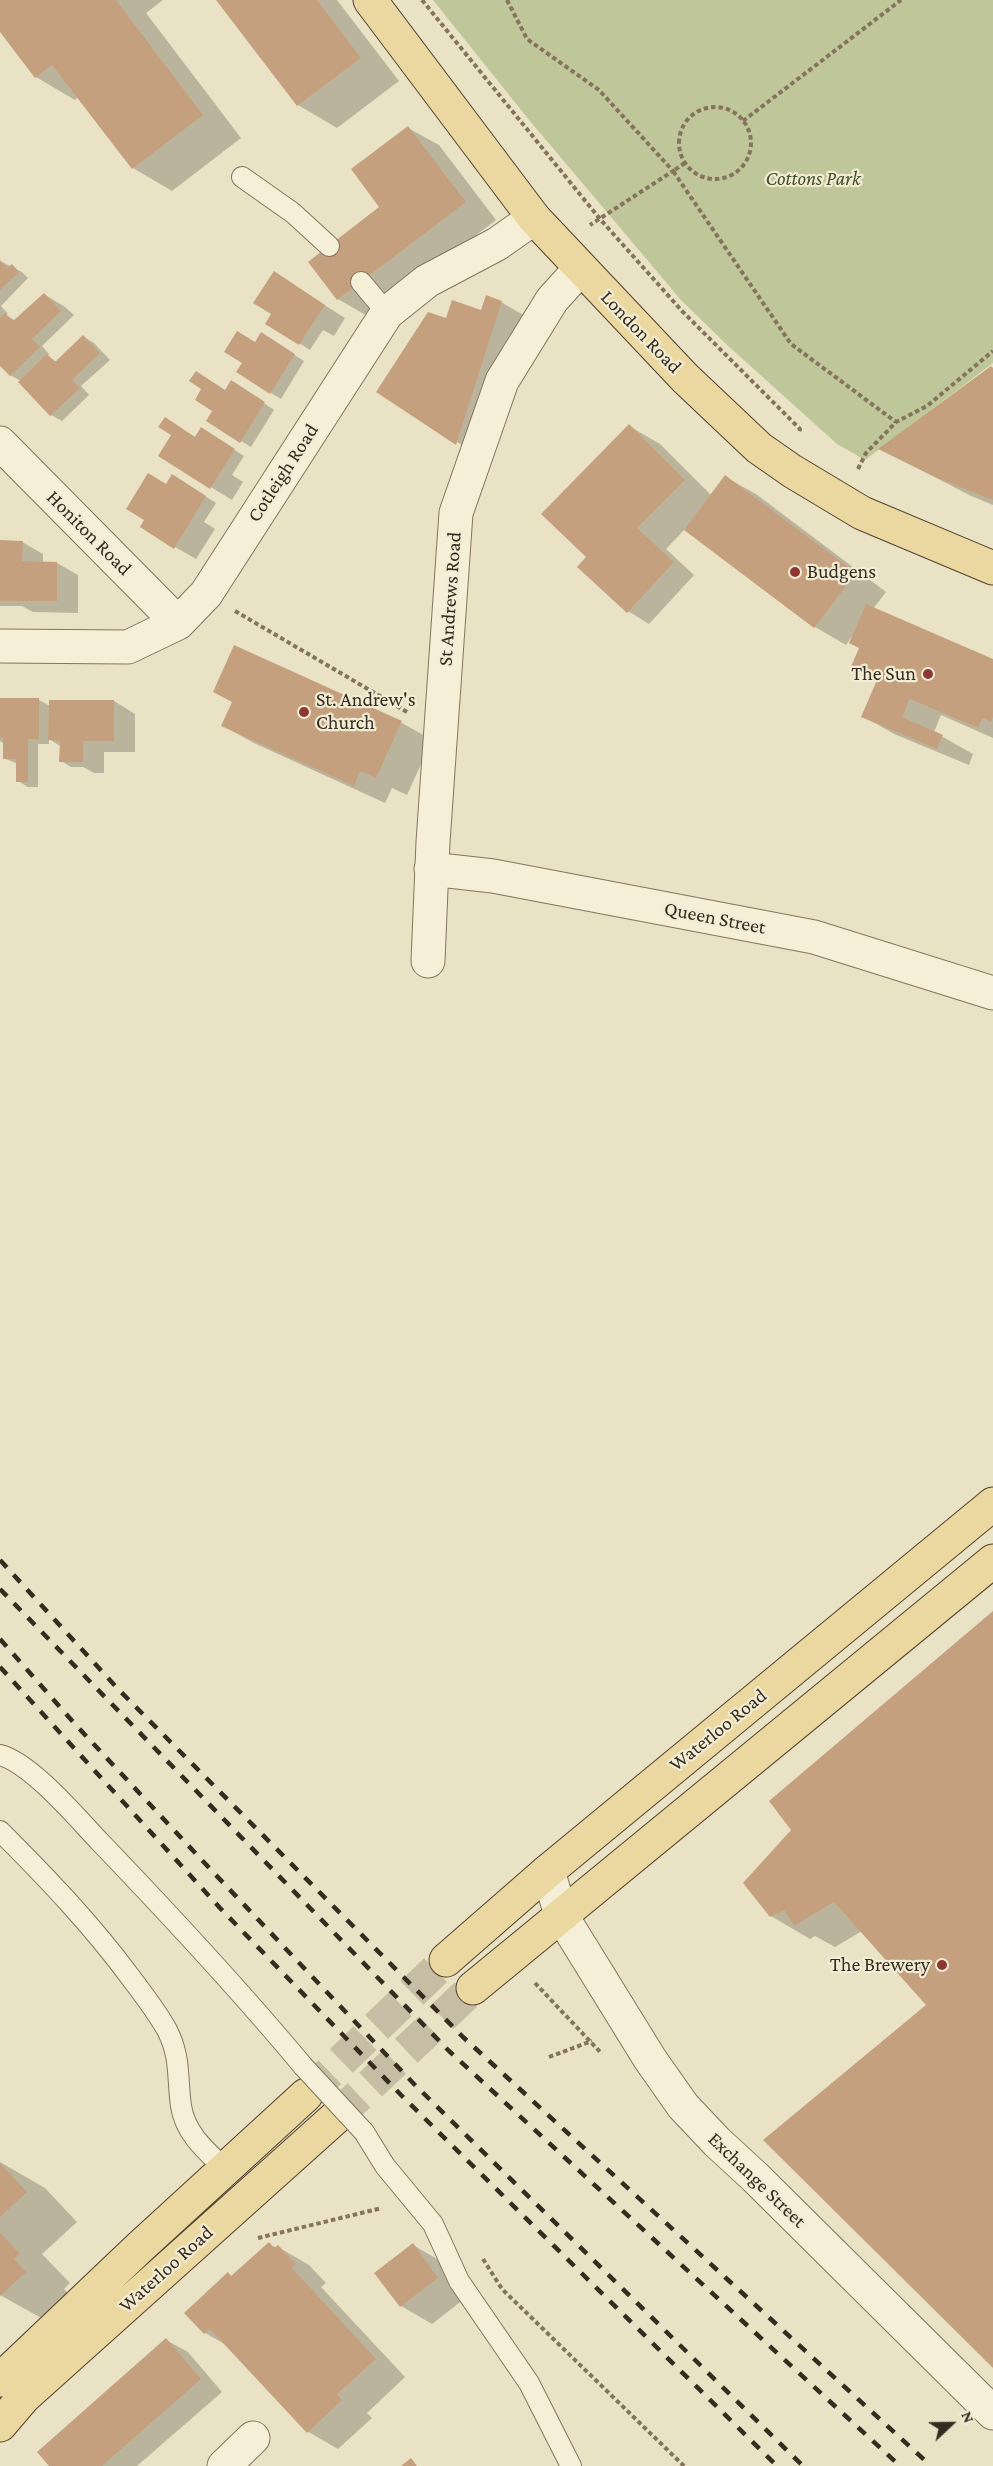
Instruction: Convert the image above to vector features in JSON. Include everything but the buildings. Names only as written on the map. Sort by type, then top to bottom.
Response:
[{"type":"main road","name":"London Road","points":[[370,0],[534,218],[704,398],[759,448],[861,513],[993,568]]},
{"type":"main road","name":"Waterloo Road","points":[[446,1960],[548,1871],[993,1504]]},
{"type":"main road","points":[[473,1988],[993,1561]]},
{"type":"main road","name":"Waterloo Road","points":[[0,2380],[225,2168],[304,2081]]},
{"type":"main road","name":"Waterloo Road","points":[[0,2425],[24,2397],[335,2118]]},
{"type":"street","name":"Cotleigh Road","points":[[0,646],[128,647],[178,623],[206,594],[387,313],[428,281],[497,244],[534,218]]},
{"type":"street","name":"St Andrews Road","points":[[428,961],[431,869],[456,513],[502,381],[552,300],[580,269]]},
{"type":"street","name":"Honiton Road","points":[[0,443],[178,623]]},
{"type":"street","name":"Queen Street","points":[[431,869],[493,876],[814,937],[993,993]]},
{"type":"street","name":"Exchange Street","points":[[548,1871],[561,1915],[650,2059],[683,2106],[993,2412]]},
{"type":"street","points":[[224,2466],[253,2438]]},
{"type":"lane","points":[[242,177],[293,213],[329,246]]},
{"type":"lane","points":[[361,282],[387,313]]},
{"type":"lane","points":[[0,1755],[18,1764],[57,1797],[212,1961],[304,2081],[364,2132],[385,2166],[433,2224],[459,2281],[529,2383],[571,2466]]},
{"type":"lane","points":[[0,1831],[79,1912],[150,2003],[168,2031],[178,2058],[181,2108],[187,2126],[201,2146],[225,2168]]},
{"type":"path","points":[[422,0],[600,219],[682,312],[800,429],[799,436]]},
{"type":"path","points":[[507,0],[527,39],[599,90],[673,171],[791,344],[896,422]]},
{"type":"path","points":[[743,121],[901,0]]},
{"type":"path","points":[[703,108],[726,108],[743,121],[750,143],[749,154],[736,172],[714,179],[703,177],[685,163],[680,153],[681,131],[694,114],[703,108]]},
{"type":"path","points":[[600,219],[685,163]]},
{"type":"path","points":[[842,501],[866,453],[896,422],[927,406],[993,351]]},
{"type":"path","points":[[206,594],[409,714],[416,714]]},
{"type":"path","points":[[549,2057],[592,2041]]},
{"type":"path","points":[[258,2238],[384,2207]]},
{"type":"path","points":[[480,2256],[502,2289],[684,2466]]},
{"type":"green space","name":"Cottons Park","points":[[433,0],[993,0],[993,363],[865,460],[837,444],[726,344],[681,300],[530,121]]},
{"type":"tunnel","points":[[306,2095],[446,1960]]},
{"type":"tunnel","points":[[335,2118],[473,1988]]},
{"type":"railway","points":[[0,1560],[119,1690],[463,2037],[931,2466]]},
{"type":"railway","points":[[0,1589],[449,2051],[900,2466]]},
{"type":"railway","points":[[0,1639],[74,1723],[414,2084],[803,2466]]},
{"type":"railway","points":[[0,1667],[220,1908],[402,2096],[777,2466]]},
{"type":"place","name":"Budgens","points":[[795,572]]},
{"type":"place","name":"The Sun","points":[[928,674]]},
{"type":"place","name":"St. Andrew's Church","points":[[304,712]]},
{"type":"place","name":"The Brewery","points":[[942,1965]]}]
